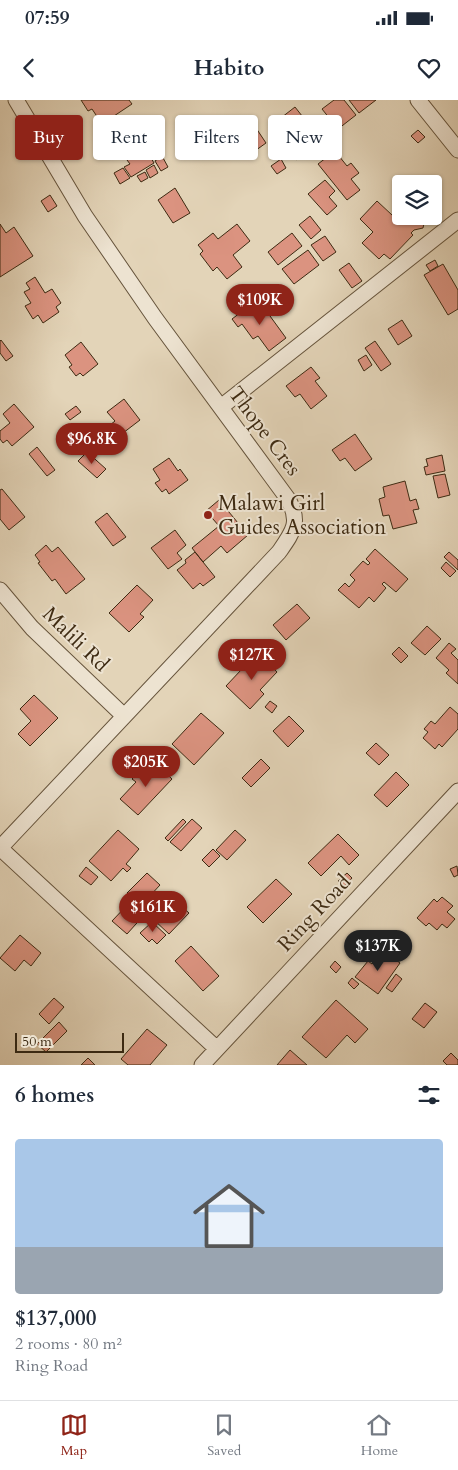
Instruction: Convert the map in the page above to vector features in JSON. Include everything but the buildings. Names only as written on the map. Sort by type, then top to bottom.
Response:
[{"type":"street","name":"Thope Cres","points":[[0,848],[279,552],[294,527],[296,516],[294,508],[288,499],[154,318],[85,216],[16,100]]},
{"type":"street","points":[[418,100],[458,150]]},
{"type":"street","points":[[221,407],[458,220]]},
{"type":"street","name":"Malili Rd","points":[[0,590],[32,628],[124,716]]},
{"type":"street","name":"Ring Road","points":[[202,1065],[458,791]]},
{"type":"street","points":[[0,848],[217,1049]]},
{"type":"place","name":"Malawi Girl Guides Association","points":[[208,515]]}]
